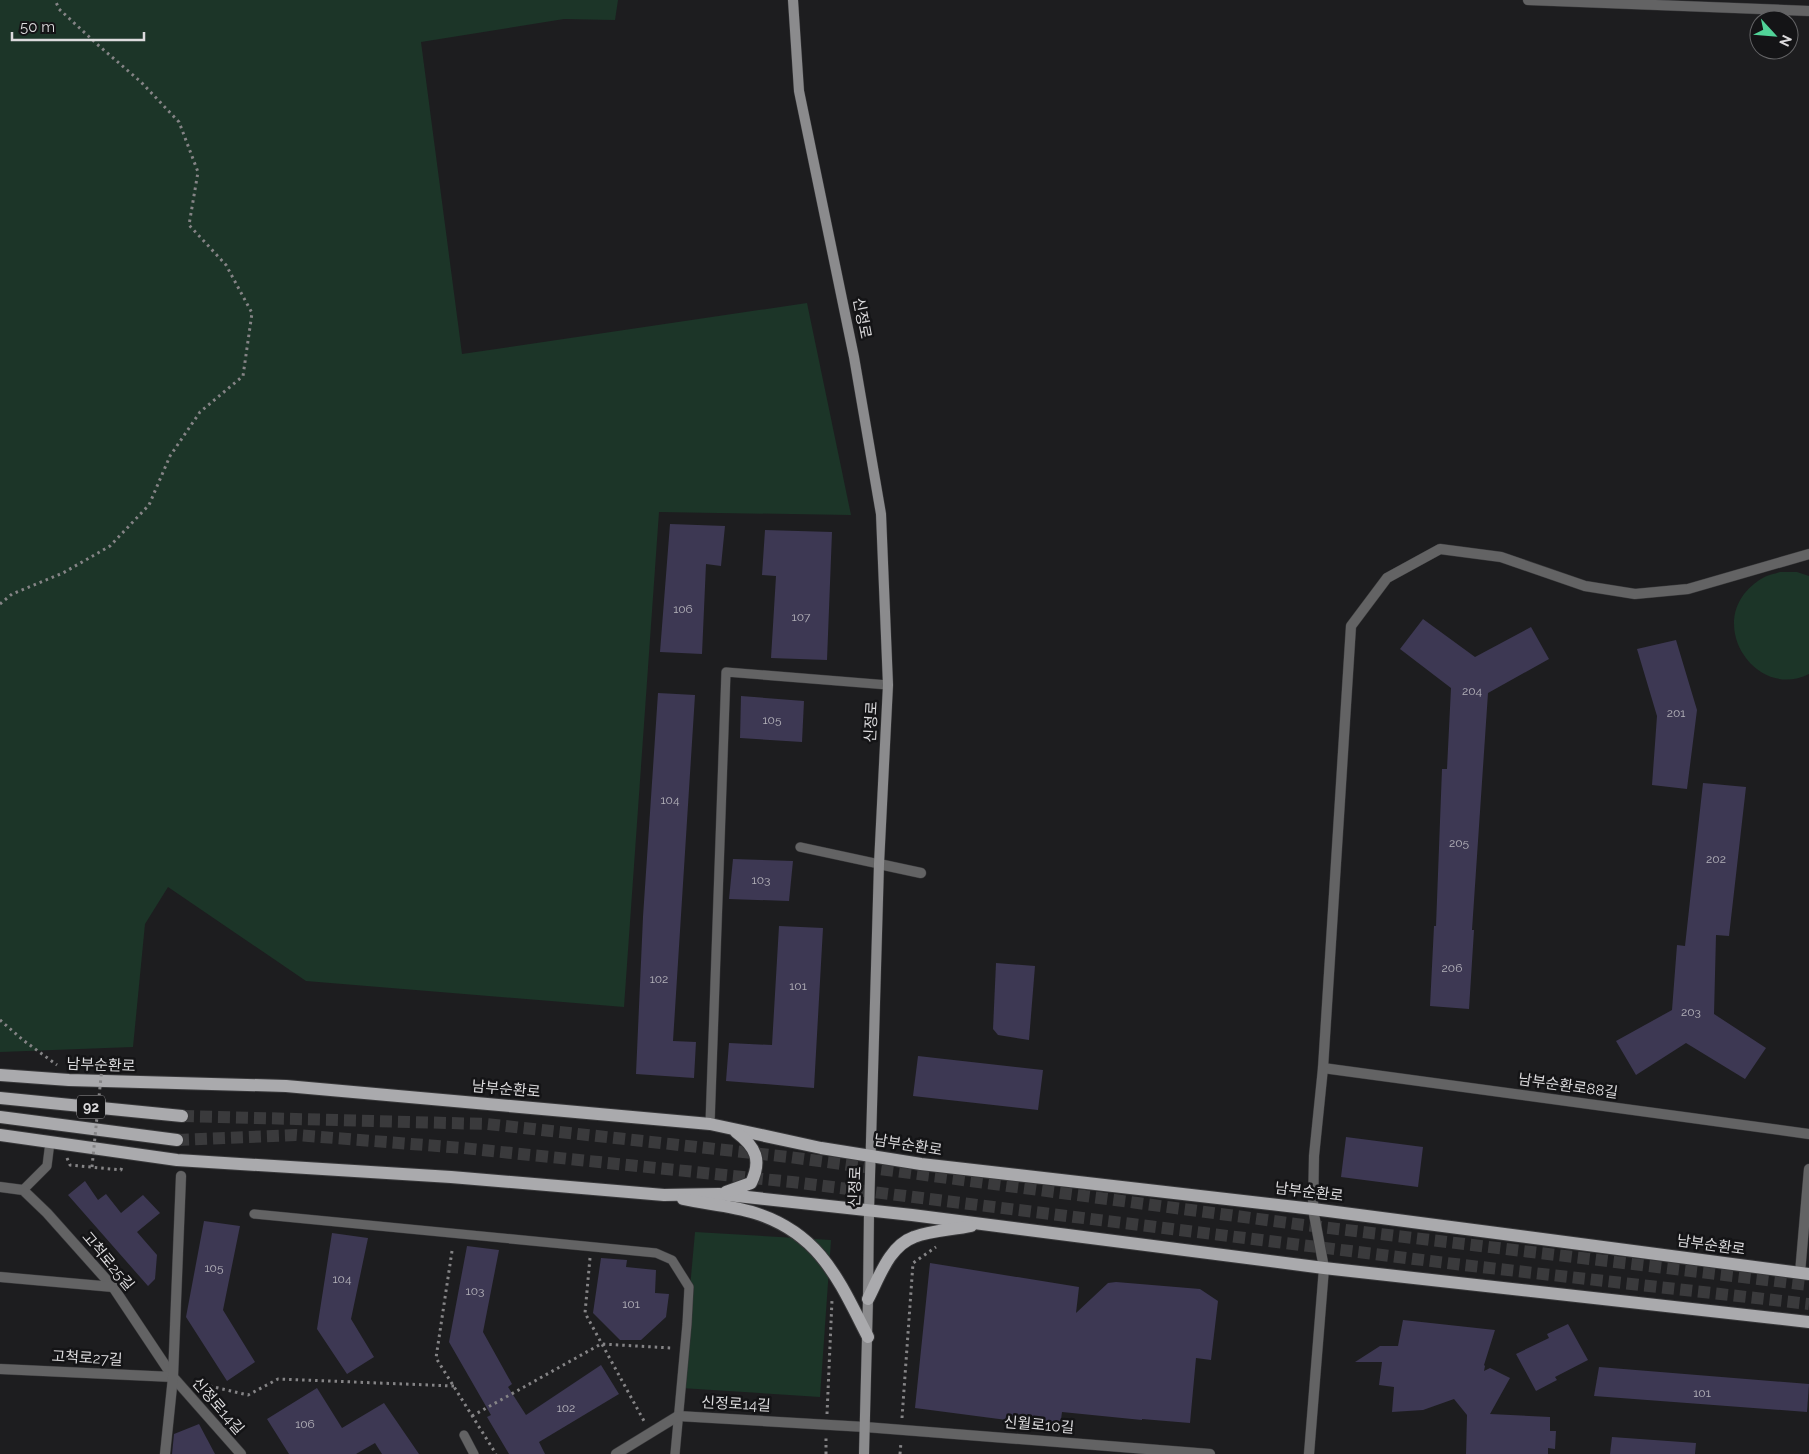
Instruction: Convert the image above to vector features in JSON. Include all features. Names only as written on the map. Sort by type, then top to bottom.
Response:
[{"type":"main road","name":"신정로","points":[[793,0],[799,91],[852,348],[881,514],[888,685],[879,864],[864,1454]]},
{"type":"main road","name":"남부순환로","points":[[0,1075],[69,1080],[286,1086],[710,1124],[821,1148],[920,1164],[1313,1209],[1805,1274]]},
{"type":"main road","name":"92","points":[[0,1098],[182,1116]]},
{"type":"main road","name":"92","points":[[0,1117],[177,1140]]},
{"type":"main road","points":[[719,1194],[744,1187],[751,1183],[757,1172],[754,1150],[749,1141],[732,1129]]},
{"type":"main road","points":[[0,1135],[178,1160],[451,1177],[664,1195],[719,1194],[985,1224],[1324,1268],[1809,1322]]},
{"type":"main road","points":[[664,1195],[755,1213],[789,1227],[812,1246],[827,1262],[868,1337]]},
{"type":"main road","points":[[868,1299],[886,1265],[901,1245],[913,1237],[985,1224]]},
{"type":"street","points":[[1528,0],[1809,11]]},
{"type":"street","points":[[1309,1454],[1324,1268],[1313,1209],[1314,1156],[1323,1068],[1351,626],[1388,578],[1440,549],[1501,557],[1585,586],[1636,594],[1688,588],[1809,554]]},
{"type":"street","points":[[879,864],[921,873]]},
{"type":"street","name":"남부순환로88길","points":[[1323,1068],[1809,1134]]},
{"type":"street","points":[[1805,1274],[1809,1169]]},
{"type":"street","points":[[165,1454],[174,1377],[181,1176]]},
{"type":"street","points":[[0,1187],[23,1190]]},
{"type":"street","name":"고척로25길","points":[[23,1190],[48,1213],[113,1288],[174,1377]]},
{"type":"street","points":[[0,1277],[113,1288]]},
{"type":"street","name":"고척로27길","points":[[0,1369],[174,1377]]},
{"type":"street","name":"신정로14길","points":[[174,1377],[241,1454]]},
{"type":"street","points":[[616,1454],[678,1416]]},
{"type":"street","name":"신정로14길","points":[[678,1416],[865,1427]]},
{"type":"street","name":"신월로10길","points":[[865,1427],[1210,1454]]},
{"type":"lane","points":[[710,1124],[726,672],[888,685]]},
{"type":"lane","points":[[800,847],[879,864]]},
{"type":"lane","points":[[23,1190],[47,1166],[50,1142]]},
{"type":"lane","points":[[254,1214],[656,1253],[672,1260],[689,1287],[675,1454]]},
{"type":"lane","points":[[464,1435],[474,1454]]},
{"type":"path","points":[[0,604],[12,594],[63,573],[110,546],[150,505],[170,456],[200,412],[243,376],[252,313],[226,265],[189,225],[198,172],[178,122],[141,82],[98,46],[59,9],[55,0]]},
{"type":"path","points":[[0,1020],[23,1040],[55,1062],[69,1080]]},
{"type":"path","points":[[92,1167],[102,1067]]},
{"type":"path","points":[[900,1454],[913,1263],[942,1243]]},
{"type":"path","points":[[592,1247],[585,1313],[651,1433]]},
{"type":"path","points":[[452,1251],[436,1358],[496,1454]]},
{"type":"path","points":[[826,1454],[833,1292]]},
{"type":"path","points":[[472,1416],[601,1344],[685,1349]]},
{"type":"path","points":[[174,1377],[248,1395],[278,1379],[454,1386]]},
{"type":"green space","points":[[0,0],[618,0],[615,20],[564,19],[421,42],[462,354],[807,303],[851,515],[659,512],[624,1007],[306,981],[168,887],[145,924],[133,1047],[0,1052]]},
{"type":"green space","points":[[1780,572],[1797,572],[1809,576],[1809,674],[1789,680],[1770,676],[1754,666],[1741,651],[1735,633],[1735,614],[1743,595],[1761,579]]},
{"type":"green space","points":[[695,1232],[831,1240],[820,1397],[681,1388]]},
{"type":"building","points":[[670,524],[725,526],[721,566],[706,564],[702,654],[660,652]]},
{"type":"building","points":[[765,530],[832,532],[827,660],[771,658],[776,576],[762,575]]},
{"type":"building","points":[[1423,619],[1475,657],[1531,627],[1549,659],[1488,693],[1472,930],[1474,930],[1469,1009],[1430,1006],[1434,926],[1436,926],[1442,769],[1447,769],[1451,688],[1400,649]]},
{"type":"building","points":[[1676,640],[1697,710],[1687,789],[1652,785],[1657,716],[1637,649]]},
{"type":"building","points":[[658,693],[695,695],[673,1041],[696,1042],[694,1078],[636,1074],[643,917]]},
{"type":"building","points":[[741,696],[804,701],[802,742],[740,738]]},
{"type":"building","points":[[1703,783],[1746,787],[1729,936],[1716,935],[1714,1014],[1766,1048],[1745,1079],[1686,1043],[1636,1075],[1616,1041],[1672,1010],[1677,945],[1685,946]]},
{"type":"building","points":[[733,859],[793,861],[789,901],[729,899]]},
{"type":"building","points":[[779,926],[823,928],[814,1088],[726,1081],[729,1043],[772,1045]]},
{"type":"building","points":[[996,963],[1035,966],[1029,1040],[998,1035],[993,1029]]},
{"type":"building","points":[[918,1056],[1043,1070],[1038,1110],[913,1096]]},
{"type":"building","points":[[1346,1137],[1423,1147],[1418,1187],[1341,1177]]},
{"type":"building","points":[[85,1181],[98,1200],[106,1194],[121,1213],[143,1195],[160,1213],[137,1232],[157,1255],[155,1279],[148,1286],[68,1195]]},
{"type":"building","points":[[204,1221],[240,1226],[223,1310],[255,1362],[227,1381],[186,1317]]},
{"type":"building","points":[[332,1233],[368,1238],[351,1319],[374,1357],[347,1374],[317,1329]]},
{"type":"building","points":[[467,1246],[499,1250],[483,1332],[512,1384],[508,1387],[526,1415],[601,1365],[619,1394],[539,1442],[545,1454],[509,1454],[487,1417],[491,1415],[449,1342]]},
{"type":"building","points":[[601,1258],[627,1260],[626,1267],[656,1270],[655,1293],[669,1294],[666,1317],[641,1340],[620,1340],[593,1313]]},
{"type":"building","points":[[930,1263],[1079,1287],[1076,1313],[1108,1283],[1116,1282],[1200,1289],[1218,1301],[1211,1360],[1196,1358],[1190,1423],[1062,1412],[1060,1427],[915,1408]]},
{"type":"building","points":[[1403,1320],[1495,1330],[1484,1365],[1484,1371],[1490,1368],[1510,1378],[1490,1414],[1550,1417],[1550,1431],[1556,1431],[1555,1449],[1548,1448],[1548,1454],[1466,1454],[1467,1415],[1454,1399],[1423,1410],[1392,1412],[1394,1387],[1379,1385],[1382,1362],[1355,1362],[1380,1346],[1398,1346]]},
{"type":"building","points":[[1568,1324],[1588,1360],[1555,1377],[1557,1380],[1536,1391],[1516,1354],[1549,1338],[1547,1334]]},
{"type":"building","points":[[1599,1367],[1809,1384],[1807,1412],[1594,1396]]},
{"type":"building","points":[[317,1388],[342,1428],[384,1403],[419,1454],[382,1454],[375,1443],[356,1454],[289,1454],[267,1419]]},
{"type":"building","points":[[199,1424],[215,1454],[172,1454],[174,1434]]},
{"type":"building","points":[[1612,1437],[1696,1443],[1695,1454],[1610,1454]]},
{"type":"tunnel","points":[[182,1116],[487,1124],[789,1157],[1304,1225],[1809,1285]]},
{"type":"tunnel","points":[[177,1140],[296,1135],[463,1148],[792,1182],[1463,1265],[1809,1304]]}]
